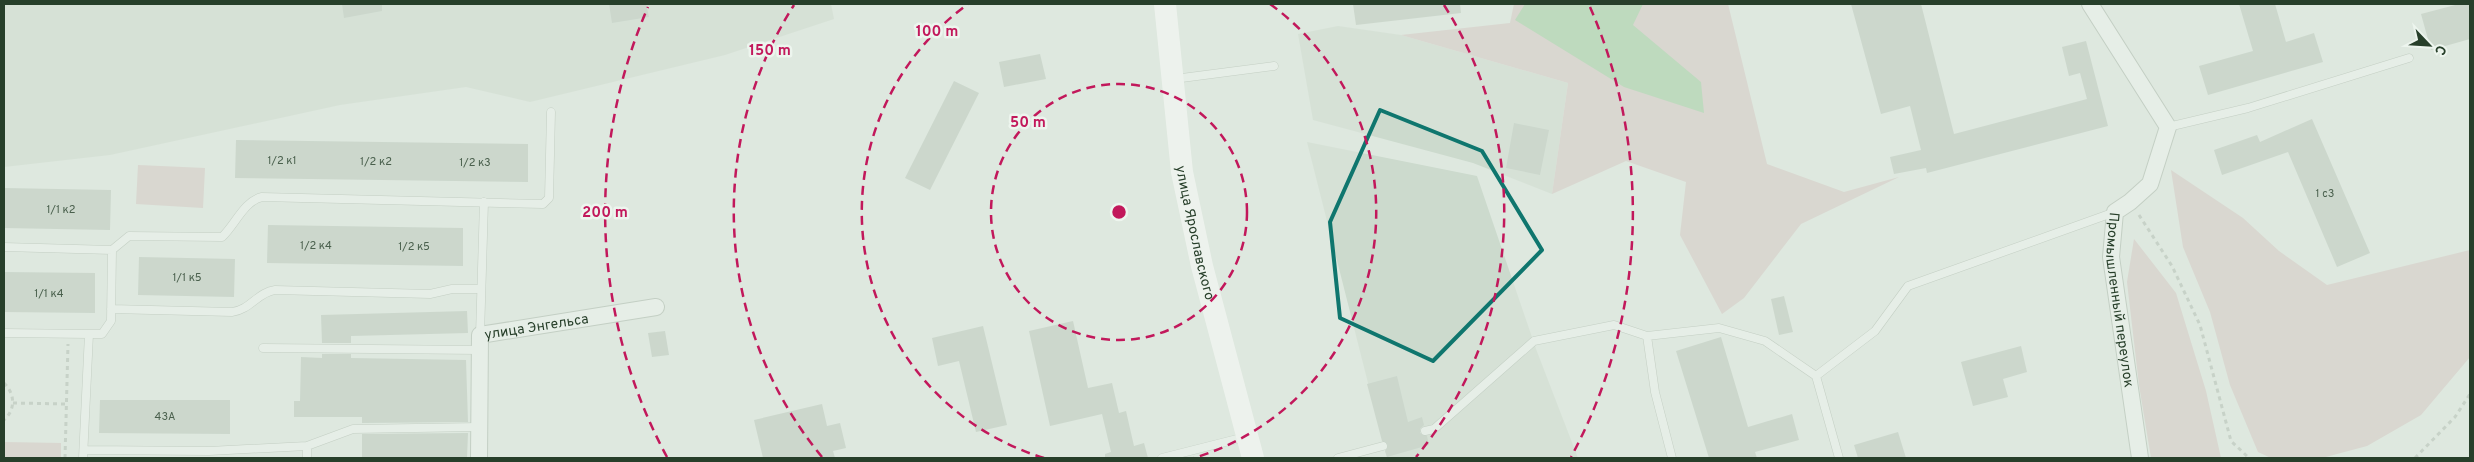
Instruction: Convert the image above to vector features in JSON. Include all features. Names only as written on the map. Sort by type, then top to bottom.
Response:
[{"type":"street","name":"улица Ярославского","points":[[1165,4],[1182,172],[1202,266],[1252,458]]},
{"type":"street","points":[[2090,4],[2168,127]]},
{"type":"street","name":"Промышленный переулок","points":[[2140,458],[2111,257],[2114,212],[2130,202],[2150,184],[2168,127]]},
{"type":"street","name":"улица Энгельса","points":[[480,458],[480,342],[656,307]]},
{"type":"lane","points":[[2168,127],[2248,108],[2409,58]]},
{"type":"lane","points":[[1172,80],[1274,66]]},
{"type":"lane","points":[[4,248],[112,250],[129,236],[222,236],[255,198],[262,197],[547,202],[551,112]]},
{"type":"lane","points":[[262,348],[480,342],[484,202]]},
{"type":"lane","points":[[1816,376],[1874,330],[1908,286],[2114,212]]},
{"type":"lane","points":[[4,333],[102,334],[111,321],[112,250]]},
{"type":"lane","points":[[111,309],[232,312],[244,309],[268,291],[275,290],[430,294],[452,289],[482,289]]},
{"type":"lane","points":[[1425,432],[1434,430],[1534,340],[1614,325],[1647,336],[1719,328],[1765,341],[1816,376],[1839,458]]},
{"type":"lane","points":[[89,334],[83,454],[307,446],[353,429],[480,427]]},
{"type":"lane","points":[[1647,336],[1655,392],[1672,458]]},
{"type":"lane","points":[[1162,458],[1247,436]]},
{"type":"lane","points":[[307,446],[307,458]]},
{"type":"lane","points":[[1338,458],[1383,446]]},
{"type":"path","points":[[2130,202],[2172,266],[2196,316],[2231,441],[2247,457]]},
{"type":"path","points":[[65,458],[68,334]]},
{"type":"path","points":[[4,384],[12,395],[13,402],[12,410],[4,420]]},
{"type":"path","points":[[2415,458],[2455,417],[2470,394]]},
{"type":"path","points":[[13,402],[67,404]]},
{"type":"highlighted area","points":[[1380,110],[1482,151],[1542,250],[1433,361],[1340,318],[1330,222]]},
{"type":"shaded area","points":[[4,4],[831,4],[834,19],[725,55],[530,102],[466,87],[340,105],[110,155],[4,167]]},
{"type":"shaded area","points":[[1514,4],[1728,4],[1767,164],[1844,192],[1899,177],[1801,224],[1744,298],[1722,314],[1680,235],[1686,182],[1626,161],[1552,194],[1568,83],[1401,35],[1510,23]]},
{"type":"shaded area","points":[[1525,4],[1643,4],[1633,25],[1701,82],[1704,113],[1624,87],[1515,20]]},
{"type":"shaded area","points":[[1338,26],[1401,35],[1568,83],[1552,194],[1473,163],[1313,120],[1298,34]]},
{"type":"shaded area","points":[[1307,142],[1477,176],[1536,349],[1578,458],[1387,458]]},
{"type":"shaded area","points":[[138,165],[205,168],[203,208],[136,204]]},
{"type":"shaded area","points":[[2171,170],[2243,218],[2279,251],[2327,285],[2470,250],[2470,357],[2421,415],[2367,446],[2322,458],[2271,458],[2258,452],[2230,385],[2210,312],[2183,247]]},
{"type":"shaded area","points":[[2134,239],[2176,293],[2206,391],[2221,458],[2151,458],[2139,385],[2127,282]]},
{"type":"shaded area","points":[[4,442],[61,443],[61,458],[4,458]]},
{"type":"building","points":[[342,4],[382,4],[382,11],[344,18]]},
{"type":"building","points":[[609,4],[646,4],[649,17],[612,23]]},
{"type":"building","points":[[1353,4],[1460,4],[1461,13],[1356,25]]},
{"type":"building","points":[[1851,4],[1921,4],[1954,134],[2087,99],[2080,73],[2069,76],[2062,47],[2086,41],[2108,126],[1927,173],[1926,168],[1894,174],[1890,157],[1921,150],[1910,106],[1881,114]]},
{"type":"building","points":[[2239,4],[2275,4],[2286,42],[2314,33],[2323,62],[2208,95],[2199,66],[2253,51]]},
{"type":"building","points":[[2459,4],[2470,4],[2470,39],[2431,50],[2421,14]]},
{"type":"building","points":[[1040,54],[1046,79],[1004,87],[999,62]]},
{"type":"building","points":[[954,81],[979,93],[930,190],[905,178]]},
{"type":"building","points":[[2312,119],[2370,253],[2337,267],[2288,152],[2222,175],[2214,150],[2257,135],[2260,142]]},
{"type":"building","points":[[1514,123],[1549,130],[1540,175],[1506,168]]},
{"type":"building","points":[[236,140],[528,144],[528,182],[235,178]]},
{"type":"building","points":[[4,188],[111,190],[110,230],[4,228]]},
{"type":"building","points":[[268,225],[463,228],[463,266],[267,263]]},
{"type":"building","points":[[139,257],[235,259],[234,297],[138,295]]},
{"type":"building","points":[[4,272],[95,273],[95,313],[4,312]]},
{"type":"building","points":[[1784,296],[1793,332],[1779,335],[1771,299]]},
{"type":"building","points":[[467,311],[468,333],[351,336],[351,343],[322,343],[321,315]]},
{"type":"building","points":[[1073,321],[1088,388],[1112,383],[1119,413],[1126,411],[1134,446],[1144,443],[1148,458],[1105,458],[1105,454],[1111,452],[1102,414],[1050,426],[1029,331]]},
{"type":"building","points":[[983,326],[1007,425],[976,432],[959,361],[938,366],[932,338]]},
{"type":"building","points":[[665,331],[669,355],[652,357],[648,333]]},
{"type":"building","points":[[1721,337],[1748,427],[1792,414],[1799,440],[1755,452],[1757,458],[1709,458],[1676,351]]},
{"type":"building","points":[[2021,346],[2027,372],[2003,379],[2008,397],[1973,406],[1961,362]]},
{"type":"building","points":[[322,354],[351,354],[351,358],[466,360],[468,422],[362,423],[362,417],[294,417],[294,401],[300,401],[301,357],[322,358]]},
{"type":"building","points":[[1397,376],[1408,422],[1422,417],[1424,425],[1420,429],[1420,433],[1427,436],[1429,445],[1387,457],[1385,451],[1388,445],[1382,441],[1367,384]]},
{"type":"building","points":[[100,400],[230,400],[230,434],[99,433]]},
{"type":"building","points":[[822,404],[827,426],[840,423],[846,448],[833,451],[835,458],[763,458],[754,420]]},
{"type":"building","points":[[1898,432],[1906,458],[1858,458],[1854,445]]},
{"type":"building","points":[[468,433],[467,458],[362,458],[362,434]]}]
